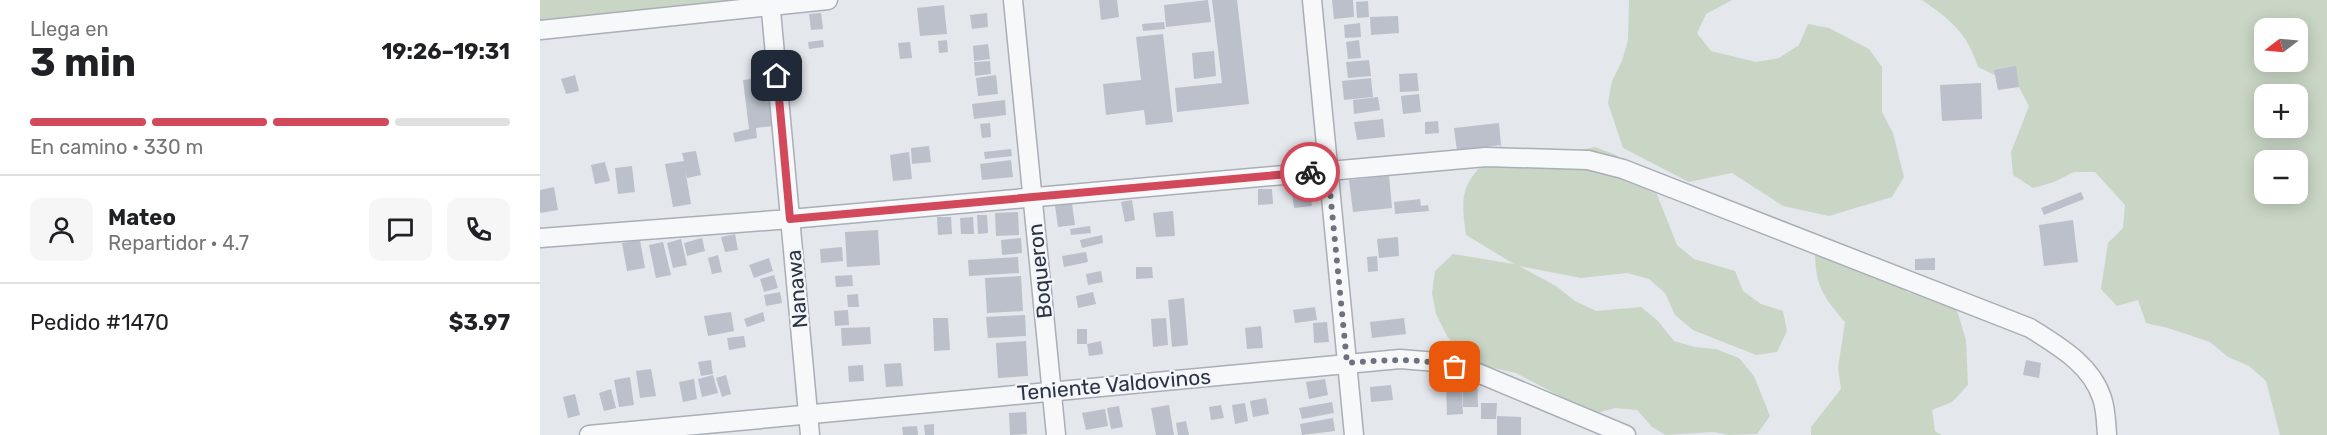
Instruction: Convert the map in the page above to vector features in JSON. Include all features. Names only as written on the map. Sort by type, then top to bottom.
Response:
[{"type":"street","points":[[540,30],[770,3],[828,0]]},
{"type":"street","name":"Boqueron","points":[[1013,0],[1056,435]]},
{"type":"street","points":[[1312,0],[1354,435]]},
{"type":"street","name":"Nanawa","points":[[770,3],[810,435]]},
{"type":"street","points":[[540,237],[790,219],[1486,157],[1588,160],[1623,169],[2030,328],[2071,354],[2089,373],[2102,398],[2108,435]]},
{"type":"street","name":"Teniente Valdovinos","points":[[588,435],[1400,359],[1437,362],[1473,371],[1626,435]]},
{"type":"green space","points":[[540,0],[750,0],[540,21]]},
{"type":"green space","points":[[1629,0],[1732,0],[1706,14],[1697,33],[1711,51],[1756,62],[1779,58],[1799,45],[1808,24],[1829,28],[1869,49],[1882,67],[1882,112],[1893,133],[1904,177],[1892,197],[1829,216],[1783,206],[1732,173],[1689,182],[1623,148],[1608,103],[1612,81],[1622,61],[1628,40]]},
{"type":"green space","points":[[1922,0],[2327,0],[2327,435],[2280,435],[2266,381],[2249,366],[2228,357],[2210,342],[2146,323],[2138,300],[2117,306],[2101,289],[2108,243],[2123,228],[2125,205],[2095,172],[2074,172],[2054,182],[2033,188],[2013,175],[2011,152],[2029,106],[2019,87],[1978,67],[1969,45],[1950,21]]},
{"type":"green space","points":[[1501,145],[1505,154],[1549,157],[1595,147],[1616,155],[1652,182],[1677,245],[1694,259],[1735,271],[1743,291],[1761,304],[1783,311],[1787,331],[1777,352],[1756,355],[1693,330],[1675,315],[1665,293],[1649,279],[1627,273],[1581,278],[1519,266],[1556,286],[1575,301],[1596,311],[1641,307],[1658,321],[1674,341],[1695,347],[1716,349],[1739,358],[1754,376],[1770,416],[1757,434],[1728,435],[1714,432],[1666,435],[1652,427],[1637,410],[1615,408],[1594,414],[1516,373],[1494,368],[1473,371],[1447,336],[1436,314],[1432,293],[1435,271],[1453,254],[1514,264],[1466,235],[1464,218],[1463,204],[1468,184],[1480,167]]},
{"type":"green space","points":[[1836,249],[1909,293],[1953,297],[1966,340],[1968,385],[1952,402],[1932,410],[1935,431],[1941,435],[1811,435],[1811,427],[1841,389],[1838,368],[1845,322],[1822,292],[1817,276],[1815,255]]},
{"type":"building","points":[[1099,0],[1117,0],[1119,17],[1101,20]]},
{"type":"building","points":[[1208,0],[1211,22],[1166,27],[1164,5]]},
{"type":"building","points":[[1212,0],[1237,0],[1249,104],[1177,112],[1175,88],[1222,83]]},
{"type":"building","points":[[1332,0],[1353,0],[1354,17],[1334,19]]},
{"type":"building","points":[[1368,1],[1369,17],[1357,18],[1356,2]]},
{"type":"building","points":[[944,5],[947,34],[920,36],[917,8]]},
{"type":"building","points":[[821,13],[823,29],[811,30],[809,14]]},
{"type":"building","points":[[987,13],[988,27],[972,29],[970,15]]},
{"type":"building","points":[[1398,16],[1399,33],[1371,35],[1370,17]]},
{"type":"building","points":[[1164,22],[1165,29],[1143,31],[1142,24]]},
{"type":"building","points":[[1360,23],[1361,37],[1345,38],[1344,25]]},
{"type":"building","points":[[1163,34],[1173,122],[1146,125],[1144,110],[1106,115],[1103,84],[1141,80],[1136,37]]},
{"type":"building","points":[[823,40],[824,47],[809,49],[808,42]]},
{"type":"building","points":[[947,40],[948,52],[939,53],[938,41]]},
{"type":"building","points":[[1359,40],[1361,58],[1348,59],[1346,42]]},
{"type":"building","points":[[910,42],[912,58],[900,59],[898,43]]},
{"type":"building","points":[[988,44],[990,59],[974,61],[973,46]]},
{"type":"building","points":[[1214,51],[1216,76],[1194,79],[1192,53]]},
{"type":"building","points":[[1369,60],[1371,76],[1348,78],[1346,62]]},
{"type":"building","points":[[990,61],[991,74],[975,76],[974,62]]},
{"type":"building","points":[[2016,66],[2019,87],[1998,90],[1994,70]]},
{"type":"building","points":[[1417,73],[1419,91],[1400,92],[1399,74]]},
{"type":"building","points":[[575,75],[579,91],[566,94],[561,79]]},
{"type":"building","points":[[996,75],[998,94],[978,96],[976,78]]},
{"type":"building","points":[[767,77],[774,126],[756,128],[757,138],[735,142],[733,133],[749,129],[743,80]]},
{"type":"building","points":[[1371,78],[1373,97],[1344,100],[1342,81]]},
{"type":"building","points":[[1981,83],[1982,119],[1942,121],[1940,85]]},
{"type":"building","points":[[1419,94],[1421,112],[1403,114],[1401,96]]},
{"type":"building","points":[[1378,97],[1380,110],[1354,114],[1353,100]]},
{"type":"building","points":[[1005,100],[1006,115],[974,119],[972,104]]},
{"type":"building","points":[[1383,119],[1385,137],[1357,140],[1354,122]]},
{"type":"building","points":[[1438,121],[1439,133],[1425,134],[1425,122]]},
{"type":"building","points":[[990,123],[991,137],[982,138],[980,124]]},
{"type":"building","points":[[1499,123],[1501,145],[1457,151],[1454,128]]},
{"type":"building","points":[[929,146],[931,162],[912,164],[911,148]]},
{"type":"building","points":[[1011,149],[1012,156],[985,159],[984,152]]},
{"type":"building","points":[[696,151],[701,175],[687,178],[685,169],[691,204],[673,207],[665,164],[684,161],[682,153]]},
{"type":"building","points":[[909,152],[912,179],[893,181],[890,155]]},
{"type":"building","points":[[1011,160],[1013,177],[982,180],[980,164]]},
{"type":"building","points":[[605,162],[610,181],[595,184],[591,165]]},
{"type":"building","points":[[632,166],[635,192],[618,194],[615,168]]},
{"type":"building","points":[[1389,176],[1392,208],[1353,212],[1349,180]]},
{"type":"building","points":[[1310,184],[1312,206],[1294,208],[1291,186]]},
{"type":"building","points":[[554,187],[558,210],[540,213],[540,190]]},
{"type":"building","points":[[1258,189],[1272,189],[1273,204],[1258,205]]},
{"type":"building","points":[[2081,192],[2084,199],[2044,215],[2041,208]]},
{"type":"building","points":[[1420,199],[1421,206],[1428,205],[1429,211],[1395,214],[1394,202]]},
{"type":"building","points":[[1132,200],[1135,220],[1125,222],[1121,202]]},
{"type":"building","points":[[1072,204],[1075,225],[1058,227],[1055,206]]},
{"type":"building","points":[[1173,211],[1175,236],[1156,237],[1153,213]]},
{"type":"building","points":[[1018,212],[1019,235],[996,236],[995,213]]},
{"type":"building","points":[[977,215],[987,215],[988,233],[978,234]]},
{"type":"building","points":[[937,217],[951,217],[952,234],[938,235]]},
{"type":"building","points":[[973,217],[974,234],[961,234],[960,218]]},
{"type":"building","points":[[2073,220],[2078,262],[2044,266],[2039,225]]},
{"type":"building","points":[[1090,226],[1091,233],[1071,235],[1070,229]]},
{"type":"building","points":[[878,230],[880,265],[847,267],[845,232]]},
{"type":"building","points":[[735,234],[738,250],[725,252],[721,237]]},
{"type":"building","points":[[1102,235],[1103,243],[1082,248],[1080,240]]},
{"type":"building","points":[[1398,237],[1399,256],[1379,258],[1377,239]]},
{"type":"building","points":[[702,238],[705,251],[687,256],[684,243]]},
{"type":"building","points":[[1021,238],[1022,253],[1002,255],[1001,240]]},
{"type":"building","points":[[681,239],[687,265],[673,268],[667,243]]},
{"type":"building","points":[[640,240],[645,268],[627,271],[622,243]]},
{"type":"building","points":[[663,242],[671,275],[656,278],[649,245]]},
{"type":"building","points":[[842,247],[843,261],[821,263],[820,249]]},
{"type":"building","points":[[1086,252],[1088,262],[1064,267],[1062,256]]},
{"type":"building","points":[[718,255],[722,272],[712,274],[708,258]]},
{"type":"building","points":[[1377,256],[1378,271],[1368,272],[1367,257]]},
{"type":"building","points":[[1018,257],[1019,273],[969,276],[968,260]]},
{"type":"building","points":[[769,258],[773,271],[754,278],[749,265]]},
{"type":"building","points":[[1935,258],[1935,270],[1915,270],[1915,259]]},
{"type":"building","points":[[1136,267],[1152,267],[1153,278],[1136,279]]},
{"type":"building","points":[[1101,271],[1103,282],[1088,285],[1086,274]]},
{"type":"building","points":[[774,275],[778,288],[764,292],[760,279]]},
{"type":"building","points":[[852,275],[853,286],[836,287],[835,276]]},
{"type":"building","points":[[1021,276],[1023,311],[987,313],[985,278]]},
{"type":"building","points":[[780,292],[782,303],[766,306],[764,295]]},
{"type":"building","points":[[1093,292],[1096,304],[1078,308],[1076,296]]},
{"type":"building","points":[[858,294],[859,307],[848,307],[847,295]]},
{"type":"building","points":[[1184,298],[1188,345],[1172,347],[1168,300]]},
{"type":"building","points":[[1315,307],[1317,320],[1295,323],[1293,310]]},
{"type":"building","points":[[848,310],[849,325],[835,326],[834,311]]},
{"type":"building","points":[[731,312],[734,331],[708,336],[704,316]]},
{"type":"building","points":[[763,312],[765,321],[747,327],[744,319]]},
{"type":"building","points":[[1025,315],[1026,336],[988,338],[986,317]]},
{"type":"building","points":[[933,318],[948,318],[950,350],[934,351]]},
{"type":"building","points":[[1166,318],[1168,345],[1153,347],[1151,319]]},
{"type":"building","points":[[1404,318],[1406,334],[1372,338],[1370,322]]},
{"type":"building","points":[[1327,322],[1329,342],[1314,343],[1313,323]]},
{"type":"building","points":[[1261,326],[1263,348],[1247,349],[1245,328]]},
{"type":"building","points":[[870,327],[871,344],[842,346],[841,328]]},
{"type":"building","points":[[1077,329],[1087,329],[1087,344],[1077,344]]},
{"type":"building","points":[[744,336],[746,347],[729,350],[727,338]]},
{"type":"building","points":[[1026,341],[1028,376],[998,378],[996,343]]},
{"type":"building","points":[[1101,341],[1103,354],[1089,356],[1087,344]]},
{"type":"building","points":[[711,360],[713,374],[701,376],[698,362]]},
{"type":"building","points":[[2026,360],[2041,363],[2039,378],[2023,375]]},
{"type":"building","points":[[901,363],[903,386],[886,387],[884,364]]},
{"type":"building","points":[[863,365],[864,381],[849,382],[848,366]]},
{"type":"building","points":[[651,369],[656,396],[640,398],[636,371]]},
{"type":"building","points":[[713,375],[718,393],[702,397],[698,379]]},
{"type":"building","points":[[726,375],[731,394],[722,397],[716,378]]},
{"type":"building","points":[[630,377],[634,405],[619,407],[614,380]]},
{"type":"building","points":[[694,379],[697,399],[683,402],[679,382]]},
{"type":"building","points":[[1325,379],[1328,395],[1309,399],[1306,382]]},
{"type":"building","points":[[1462,379],[1477,379],[1478,407],[1463,407]]},
{"type":"building","points":[[1461,381],[1463,414],[1447,415],[1446,382]]},
{"type":"building","points":[[1391,385],[1393,400],[1371,402],[1370,387]]},
{"type":"building","points":[[611,389],[616,408],[604,411],[599,393]]},
{"type":"building","points":[[575,394],[580,415],[568,418],[563,397]]},
{"type":"building","points":[[1266,398],[1269,414],[1253,417],[1250,401]]},
{"type":"building","points":[[1332,402],[1334,413],[1302,419],[1299,408]]},
{"type":"building","points":[[1245,403],[1248,421],[1235,424],[1232,405]]},
{"type":"building","points":[[1481,403],[1497,403],[1496,419],[1481,419]]},
{"type":"building","points":[[1169,405],[1174,435],[1156,435],[1151,408]]},
{"type":"building","points":[[1221,405],[1224,418],[1211,420],[1209,407]]},
{"type":"building","points":[[1119,406],[1123,427],[1111,429],[1107,408]]},
{"type":"building","points":[[1105,409],[1108,426],[1086,430],[1082,413]]},
{"type":"building","points":[[1026,412],[1027,434],[1010,435],[1009,413]]},
{"type":"building","points":[[1497,416],[1521,417],[1521,435],[1497,435]]},
{"type":"building","points":[[1333,418],[1335,431],[1302,435],[1300,424]]},
{"type":"building","points":[[1186,421],[1189,435],[1178,435],[1176,423]]},
{"type":"building","points":[[934,424],[934,435],[925,435],[924,425]]},
{"type":"building","points":[[917,426],[918,435],[903,435],[902,427]]},
{"type":"way so far","points":[[1310,172],[1328,171],[1347,363],[1400,359],[1437,362],[1455,367]]},
{"type":"route","points":[[777,76],[790,219],[1310,172]]}]
